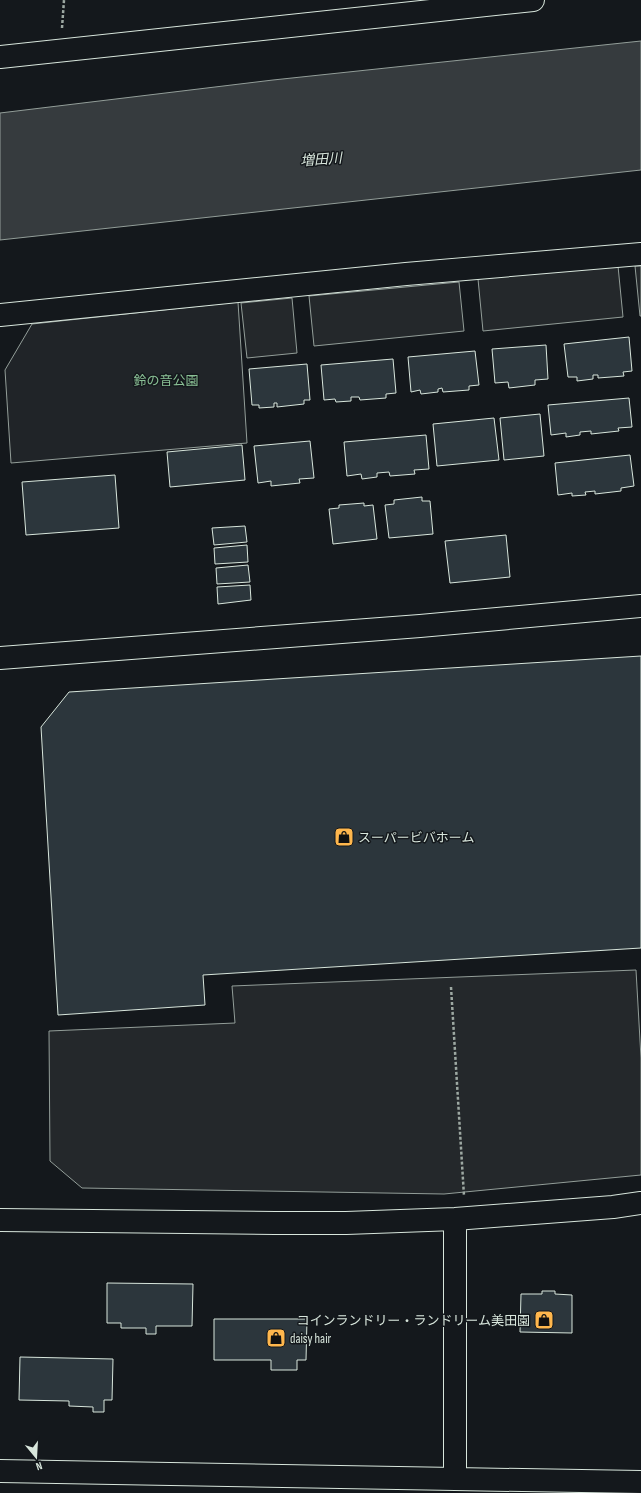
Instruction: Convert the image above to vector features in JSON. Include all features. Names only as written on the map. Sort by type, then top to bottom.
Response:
[{"type":"street","points":[[0,57],[533,0]]},
{"type":"street","points":[[0,316],[406,274],[641,254]]},
{"type":"street","points":[[0,658],[420,626],[641,606]]},
{"type":"street","points":[[0,1220],[275,1224],[390,1222],[460,1209],[613,1207],[641,1203]]},
{"type":"street","points":[[455,1479],[460,1209]]},
{"type":"street","points":[[0,1471],[641,1482]]},
{"type":"path","points":[[451,987],[460,1209]]},
{"type":"green space","name":"鈴の音公園","points":[[238,302],[247,443],[11,463],[5,370],[32,324]]},
{"type":"shaded area","points":[[618,266],[623,317],[483,331],[478,279]]},
{"type":"shaded area","points":[[635,266],[641,266],[641,316],[640,316]]},
{"type":"shaded area","points":[[459,282],[464,331],[314,346],[309,296]]},
{"type":"shaded area","points":[[292,298],[297,353],[247,358],[241,303]]},
{"type":"shaded area","points":[[636,970],[641,1058],[641,1175],[444,1194],[82,1188],[50,1161],[49,1031],[235,1023],[232,986]]},
{"type":"water","name":"増田川","points":[[641,41],[641,170],[0,240],[0,113],[273,80]]},
{"type":"building","points":[[629,337],[632,371],[623,372],[624,376],[598,378],[598,375],[593,375],[593,379],[577,381],[577,377],[568,377],[564,344]]},
{"type":"building","points":[[546,345],[548,379],[535,380],[535,385],[509,388],[508,382],[495,383],[492,349]]},
{"type":"building","points":[[475,351],[479,385],[469,386],[469,390],[443,392],[442,388],[438,389],[438,392],[421,394],[420,390],[411,392],[408,357]]},
{"type":"building","points":[[393,359],[396,393],[386,394],[386,398],[360,400],[359,397],[351,397],[351,401],[336,402],[335,399],[324,400],[321,365]]},
{"type":"building","points":[[307,364],[310,400],[304,400],[304,404],[277,407],[277,403],[274,403],[274,407],[259,408],[259,405],[252,405],[249,369]]},
{"type":"building","points":[[629,398],[632,427],[618,428],[619,431],[591,434],[591,431],[580,432],[580,435],[566,437],[566,433],[551,435],[548,405]]},
{"type":"building","points":[[540,414],[544,456],[504,460],[500,418]]},
{"type":"building","points":[[494,418],[499,460],[437,466],[433,424]]},
{"type":"building","points":[[426,435],[429,469],[414,470],[415,474],[390,476],[389,472],[377,473],[377,477],[362,479],[361,474],[347,476],[344,442]]},
{"type":"building","points":[[310,441],[314,478],[299,479],[300,483],[271,486],[271,481],[258,483],[254,446]]},
{"type":"building","points":[[242,445],[245,480],[170,487],[167,452]]},
{"type":"building","points":[[630,455],[634,486],[621,488],[621,491],[595,494],[595,491],[585,492],[586,495],[572,496],[572,493],[558,495],[555,463]]},
{"type":"building","points":[[115,475],[119,528],[26,535],[22,482]]},
{"type":"building","points":[[422,497],[422,501],[430,501],[433,534],[389,538],[385,505],[394,504],[394,500]]},
{"type":"building","points":[[364,503],[364,506],[373,505],[377,539],[333,544],[329,509],[339,508],[339,505]]},
{"type":"building","points":[[245,526],[247,542],[214,545],[212,528]]},
{"type":"building","points":[[506,535],[510,577],[450,583],[445,541]]},
{"type":"building","points":[[247,545],[248,562],[215,564],[214,548]]},
{"type":"building","points":[[248,565],[250,582],[217,584],[216,568]]},
{"type":"building","points":[[250,585],[251,600],[218,604],[217,587]]},
{"type":"building","name":"スーパービバホーム","points":[[641,656],[641,948],[203,975],[205,1005],[58,1015],[41,727],[69,692]]},
{"type":"building","points":[[107,1283],[193,1284],[192,1326],[156,1326],[156,1334],[146,1334],[146,1328],[121,1328],[121,1323],[107,1323]]},
{"type":"building","points":[[542,1291],[555,1291],[555,1294],[572,1295],[572,1333],[520,1332],[521,1294],[542,1294]]},
{"type":"building","points":[[214,1319],[307,1319],[306,1360],[297,1360],[297,1370],[271,1370],[271,1360],[214,1360]]},
{"type":"building","points":[[20,1357],[113,1359],[112,1400],[104,1400],[104,1412],[93,1412],[93,1407],[69,1406],[69,1401],[19,1400]]},
{"type":"place","name":"スーパービバホーム","points":[[344,837]]},
{"type":"place","name":"コインランドリー・ランドリーム美田園","points":[[544,1320]]},
{"type":"place","name":"daisy hair","points":[[276,1338]]}]
